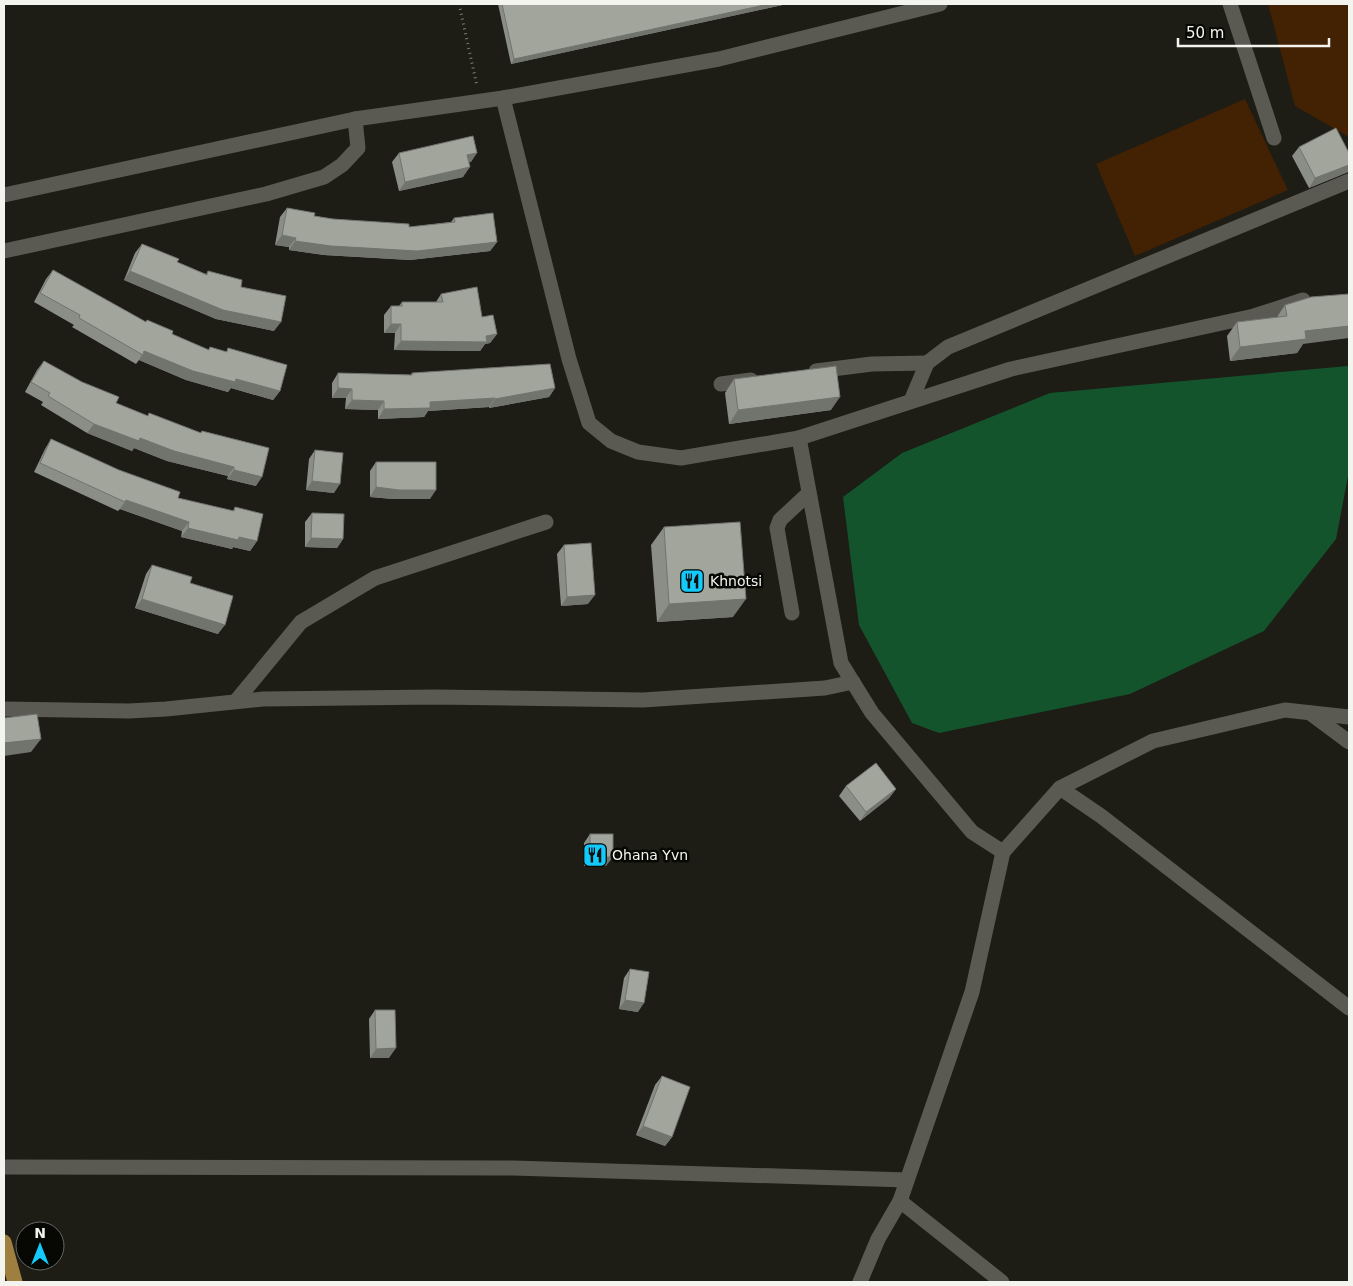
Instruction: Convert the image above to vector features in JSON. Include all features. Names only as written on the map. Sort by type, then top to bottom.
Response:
[{"type":"main road","points":[[4,1242],[16,1282]]},
{"type":"street","points":[[4,195],[355,119],[503,98],[719,59],[940,4]]},
{"type":"street","points":[[1230,4],[1274,138]]},
{"type":"street","points":[[503,98],[569,359],[590,423],[611,442],[638,452],[681,458],[799,438],[1011,369],[1254,316],[1300,301],[1320,300]]},
{"type":"street","points":[[4,251],[266,194],[324,177],[342,165],[358,148],[355,119]]},
{"type":"street","points":[[912,401],[927,363],[948,347],[1349,181]]},
{"type":"street","points":[[806,372],[872,364],[927,363]]},
{"type":"street","points":[[721,384],[768,378]]},
{"type":"street","points":[[799,438],[841,663],[872,713],[972,832],[1003,852]]},
{"type":"street","points":[[792,613],[777,528],[780,520],[809,493]]},
{"type":"street","points":[[236,701],[300,622],[375,578],[546,522]]},
{"type":"street","points":[[4,709],[129,711],[262,699],[435,697],[643,700],[825,688],[853,682]]},
{"type":"street","points":[[860,1282],[878,1239],[900,1201],[972,992],[1003,852],[1060,788],[1153,741],[1285,710],[1349,717]]},
{"type":"street","points":[[1310,713],[1349,742]]},
{"type":"street","points":[[1060,788],[1101,816],[1349,1008]]},
{"type":"street","points":[[4,1167],[514,1168],[907,1180]]},
{"type":"street","points":[[900,1201],[1002,1282]]},
{"type":"path","points":[[459,4],[480,101]]},
{"type":"shaded area","points":[[1268,4],[1349,4],[1349,137],[1295,106]]},
{"type":"shaded area","points":[[1245,99],[1288,190],[1135,256],[1096,164]]},
{"type":"shaded area","points":[[1348,366],[1349,471],[1336,539],[1264,631],[1130,694],[939,733],[912,723],[859,625],[843,497],[902,453],[1050,393]]},
{"type":"building","points":[[502,4],[769,4],[514,59]]},
{"type":"building","points":[[1336,128],[1349,153],[1349,165],[1315,178],[1299,147]]},
{"type":"building","points":[[473,136],[477,153],[467,155],[470,167],[405,182],[399,153]]},
{"type":"building","points":[[287,208],[315,213],[314,216],[333,219],[409,224],[409,227],[455,222],[454,218],[493,213],[497,242],[417,251],[331,246],[295,241],[296,238],[282,235]]},
{"type":"building","points":[[142,244],[179,259],[177,262],[207,275],[208,271],[242,280],[241,287],[286,296],[281,322],[223,310],[130,271]]},
{"type":"building","points":[[53,270],[146,322],[147,320],[173,331],[172,334],[209,350],[210,347],[227,352],[228,348],[287,365],[280,391],[236,379],[235,382],[193,371],[144,351],[143,355],[79,318],[80,315],[40,293]]},
{"type":"building","points":[[477,287],[482,317],[493,315],[497,334],[486,336],[487,342],[401,341],[401,324],[391,324],[391,306],[402,306],[402,302],[443,302],[441,294]]},
{"type":"building","points":[[1349,294],[1349,326],[1305,331],[1306,339],[1240,347],[1237,322],[1287,316],[1285,305],[1311,297]]},
{"type":"building","points":[[44,361],[82,382],[119,397],[116,403],[148,416],[149,413],[201,433],[202,431],[269,448],[262,477],[234,470],[234,467],[174,451],[140,438],[139,441],[94,424],[48,396],[50,393],[31,382]]},
{"type":"building","points":[[550,364],[555,388],[495,399],[430,402],[430,408],[384,409],[384,401],[352,400],[352,389],[338,388],[338,373],[412,375],[412,373]]},
{"type":"building","points":[[836,366],[840,397],[738,410],[734,379]]},
{"type":"building","points":[[51,439],[119,470],[180,492],[178,498],[234,511],[235,507],[263,514],[257,541],[239,537],[238,540],[188,528],[189,522],[126,500],[125,502],[40,463]]},
{"type":"building","points":[[315,450],[343,453],[340,484],[312,481]]},
{"type":"building","points":[[376,462],[436,462],[436,490],[399,490],[376,487]]},
{"type":"building","points":[[312,513],[344,514],[343,539],[311,538]]},
{"type":"building","name":"Khnotsi","points":[[740,522],[746,599],[669,604],[664,527]]},
{"type":"building","points":[[591,543],[595,595],[567,597],[564,545]]},
{"type":"building","points":[[152,565],[192,577],[190,583],[233,596],[225,625],[142,599]]},
{"type":"building","points":[[37,714],[41,739],[4,743],[4,718]]},
{"type":"building","points":[[876,763],[896,789],[866,812],[846,786]]},
{"type":"building","points":[[590,834],[613,834],[613,857],[590,857]]},
{"type":"building","points":[[630,969],[649,972],[644,1003],[625,1000]]},
{"type":"building","points":[[375,1010],[395,1010],[396,1048],[376,1049]]},
{"type":"building","points":[[662,1076],[690,1087],[672,1137],[643,1126]]},
{"type":"place","name":"Khnotsi","points":[[692,581]]},
{"type":"place","name":"Ohana Yvn","points":[[595,855]]}]
